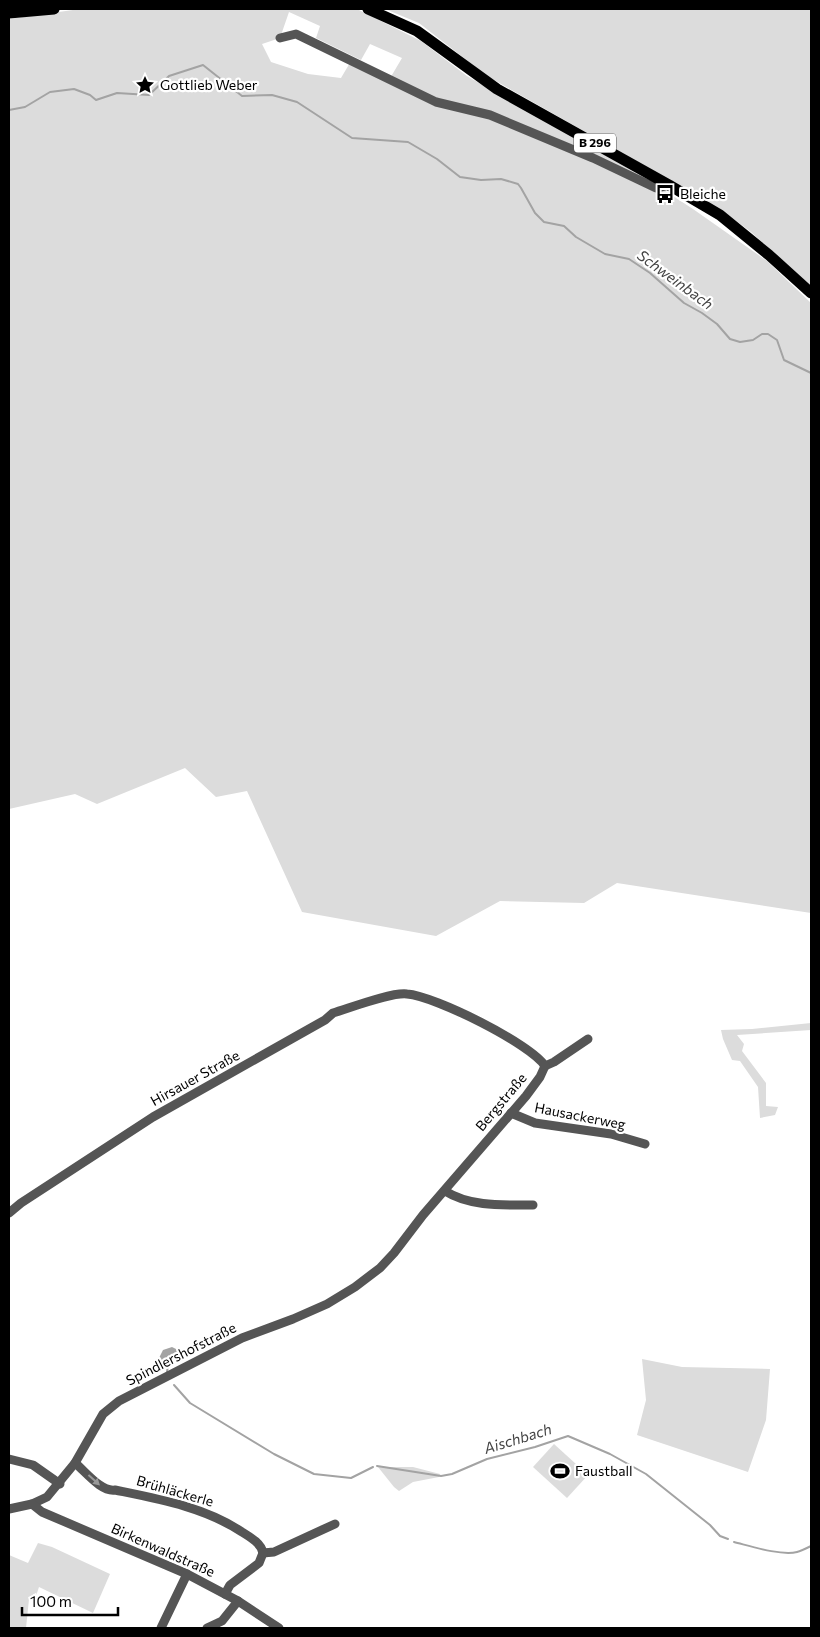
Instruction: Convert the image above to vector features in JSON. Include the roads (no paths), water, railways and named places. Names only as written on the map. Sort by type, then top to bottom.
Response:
[{"type":"main road","points":[[9,13],[54,9]]},
{"type":"main road","name":"B 296","points":[[368,9],[417,31],[497,89],[669,185],[720,216],[745,234],[811,293]]},
{"type":"street","points":[[280,38],[296,34],[436,102],[490,116],[593,158],[656,188],[669,185]]},
{"type":"street","name":"Hirsauer Straße","points":[[9,1213],[21,1203],[153,1117],[324,1020],[333,1013],[397,994],[407,994]]},
{"type":"street","name":"Bergstraße","points":[[394,1253],[423,1215],[511,1114],[540,1077],[545,1066],[540,1058],[507,1037],[438,1002],[407,994]]},
{"type":"street","points":[[545,1066],[588,1039]]},
{"type":"street","name":"Hausackerweg","points":[[511,1114],[536,1123],[611,1134],[644,1144]]},
{"type":"street","points":[[445,1191],[454,1197],[479,1203],[533,1205]]},
{"type":"street","name":"Spindlershofstraße","points":[[9,1509],[32,1504],[46,1497],[60,1484],[76,1463],[104,1414],[119,1401],[242,1338],[328,1304],[374,1272],[394,1253]]},
{"type":"street","points":[[9,1459],[33,1464],[60,1484]]},
{"type":"street","name":"Brühläckerle","points":[[76,1463],[103,1488],[110,1491],[115,1490],[174,1502],[209,1514],[250,1537],[259,1545],[263,1553]]},
{"type":"street","name":"Birkenwaldstraße","points":[[32,1504],[42,1512],[187,1574],[238,1601],[279,1628]]},
{"type":"street","points":[[225,1594],[230,1585],[259,1563],[263,1553],[274,1552],[335,1524]]},
{"type":"street","points":[[161,1628],[187,1574]]},
{"type":"street","points":[[207,1628],[222,1621],[238,1601]]},
{"type":"waterway","name":"Schweinbach","points":[[9,110],[25,107],[50,92],[74,89],[90,95],[96,100],[117,93],[149,95],[169,76],[203,65],[242,96],[272,95],[297,102],[352,138],[408,142],[437,159],[460,177],[481,180],[501,179],[518,184],[535,213],[544,222],[564,226],[576,237],[605,254],[629,259],[650,273],[684,303],[717,324],[730,339],[740,342],[753,340],[762,334],[768,334],[777,340],[784,360],[811,373]]},
{"type":"waterway","name":"Aischbach","points":[[167,1372],[168,1365]]},
{"type":"waterway","name":"Aischbach","points":[[174,1385],[190,1403],[274,1454],[314,1474],[351,1478],[373,1467]]},
{"type":"waterway","name":"Aischbach","points":[[377,1466],[441,1476],[452,1474],[487,1459],[535,1447],[568,1436],[610,1454],[646,1474],[710,1525],[720,1536],[728,1539]]},
{"type":"waterway","name":"Aischbach","points":[[734,1542],[783,1553],[797,1552],[811,1546]]},
{"type":"place","name":"Gottlieb Weber","points":[[145,85]]},
{"type":"place","name":"Bleiche","points":[[665,194]]},
{"type":"place","name":"Faustball","points":[[560,1471]]}]
